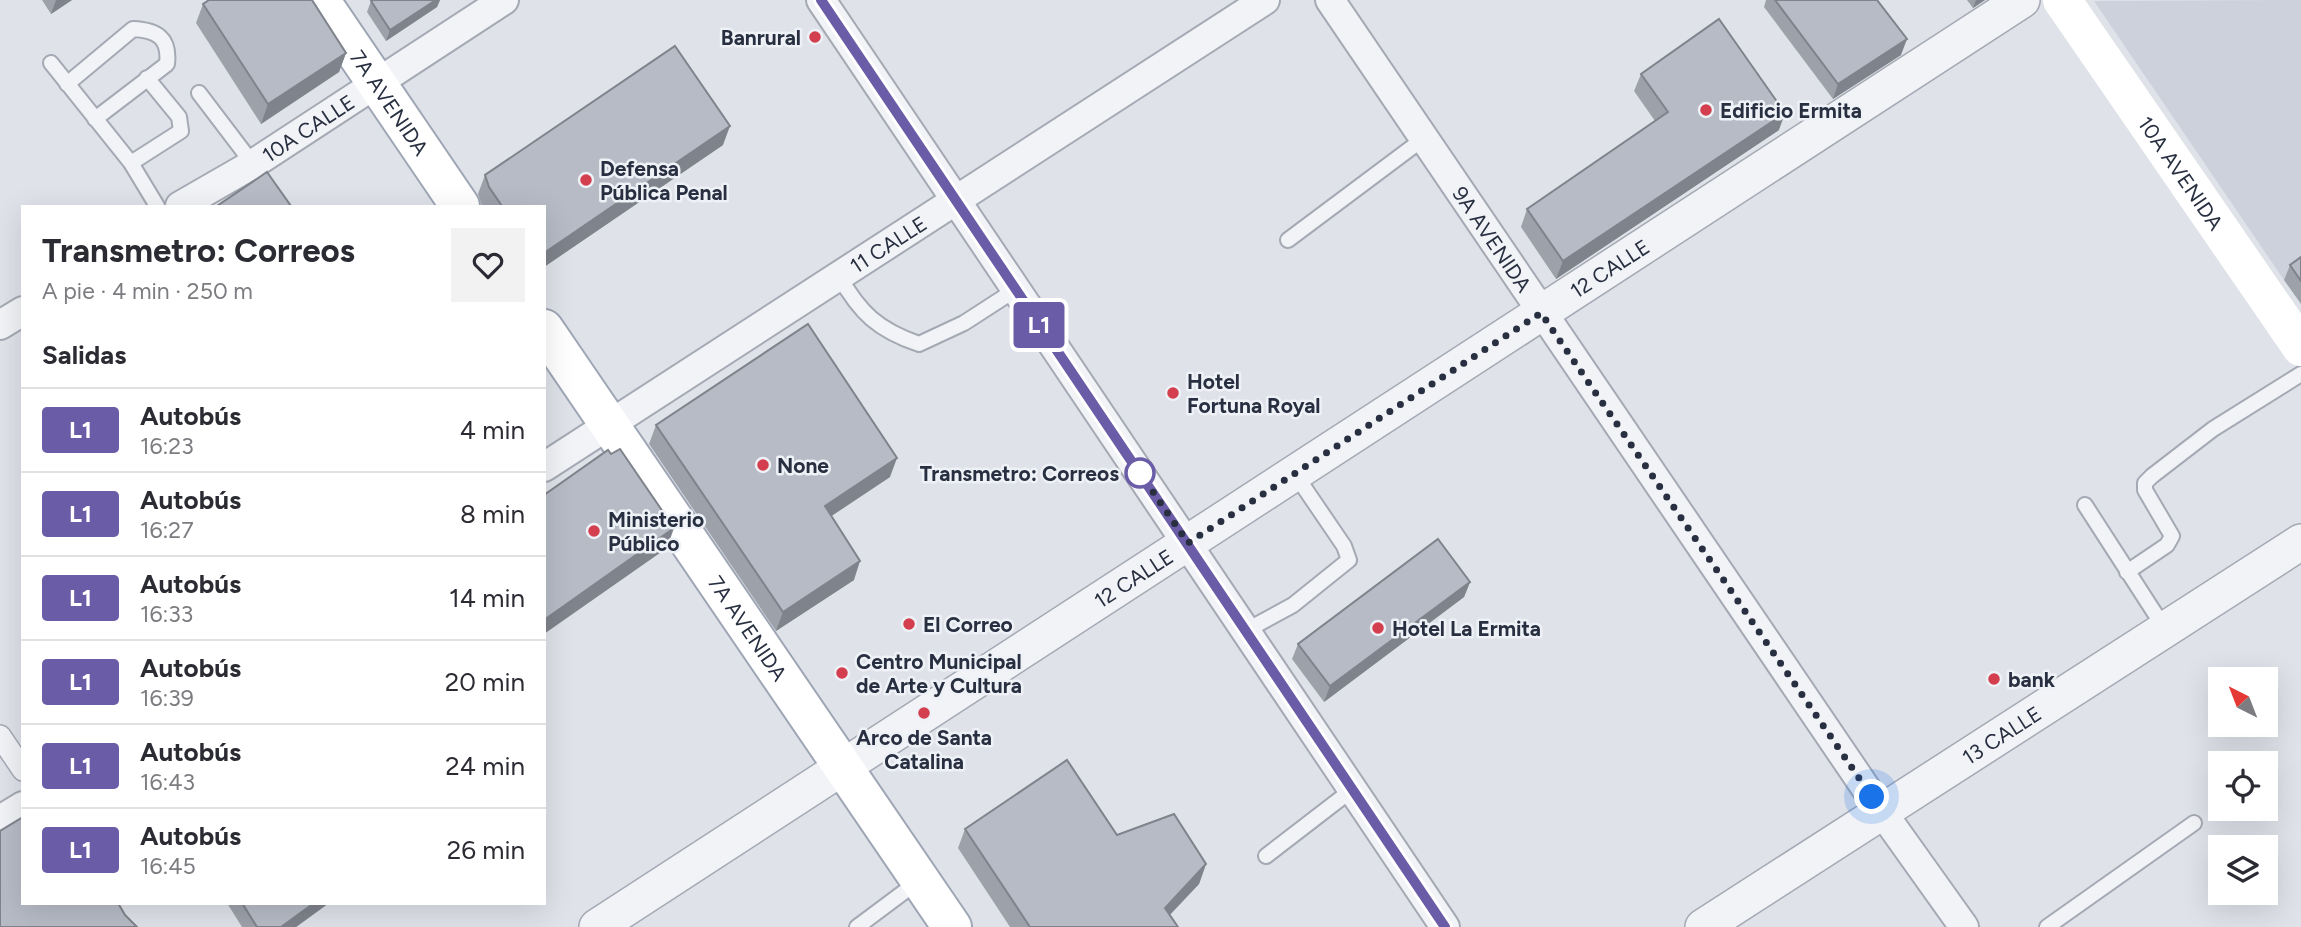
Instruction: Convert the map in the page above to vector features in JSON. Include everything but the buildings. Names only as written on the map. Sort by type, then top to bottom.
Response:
[{"type":"main road","name":"7A AVENIDA","points":[[320,0],[459,205]]},
{"type":"main road","name":"10A AVENIDA","points":[[2062,0],[2301,347]]},
{"type":"main road","name":"7A AVENIDA","points":[[546,332],[952,927]]},
{"type":"street","name":"10A CALLE","points":[[182,205],[253,164],[505,0]]},
{"type":"street","points":[[821,0],[1445,927]]},
{"type":"street","name":"11 CALLE","points":[[546,466],[1265,0]]},
{"type":"street","name":"9A AVENIDA","points":[[1329,0],[1882,812],[1964,927]]},
{"type":"street","name":"12 CALLE","points":[[597,927],[2022,0]]},
{"type":"street","points":[[0,325],[21,312]]},
{"type":"street","name":"13 CALLE","points":[[1703,927],[2301,542]]},
{"type":"street","points":[[0,736],[21,767]]},
{"type":"street","points":[[0,820],[21,807]]},
{"type":"lane","points":[[67,84],[133,29],[151,30],[161,36],[169,50],[167,64],[95,119]]},
{"type":"lane","points":[[51,63],[131,163],[156,205]]},
{"type":"lane","points":[[131,163],[181,131],[179,117],[147,78]]},
{"type":"lane","points":[[199,93],[253,164]]},
{"type":"lane","points":[[1288,240],[1423,139]]},
{"type":"lane","points":[[839,276],[868,318],[896,337],[919,344],[964,323],[1015,290]]},
{"type":"lane","points":[[2127,572],[2167,545],[2172,536],[2146,490],[2145,483],[2213,429],[2301,374]]},
{"type":"lane","points":[[1247,630],[1293,604],[1349,559],[1344,546],[1295,474]]},
{"type":"lane","points":[[2085,505],[2165,629]]},
{"type":"lane","points":[[1266,856],[1353,789]]},
{"type":"lane","points":[[2047,927],[2194,823]]},
{"type":"lane","points":[[857,927],[921,880]]},
{"type":"shaded area","points":[[2301,0],[2301,269],[2284,280],[2094,1]]},
{"type":"bus line","name":"L1","points":[[821,0],[1445,927]]},
{"type":"place","name":"Banrural","points":[[815,37]]},
{"type":"place","name":"Edificio Ermita","points":[[1706,110]]},
{"type":"place","name":"Defensa Pública Penal","points":[[586,180]]},
{"type":"place","name":"Hotel Fortuna Royal","points":[[1173,393]]},
{"type":"place","name":"None","points":[[763,465]]},
{"type":"place","name":"Transmetro: Correos","points":[[1140,473]]},
{"type":"place","name":"Ministerio Público","points":[[594,531]]},
{"type":"place","name":"El Correo","points":[[909,624]]},
{"type":"place","name":"Hotel La Ermita","points":[[1378,628]]},
{"type":"place","name":"Centro Municipal de Arte y Cultura","points":[[842,673]]},
{"type":"place","name":"bank","points":[[1994,679]]},
{"type":"place","name":"Arco de Santa Catalina","points":[[924,713]]},
{"type":"route","points":[[1140,473],[1136,467],[1188,543],[1541,313],[1872,797]]}]
